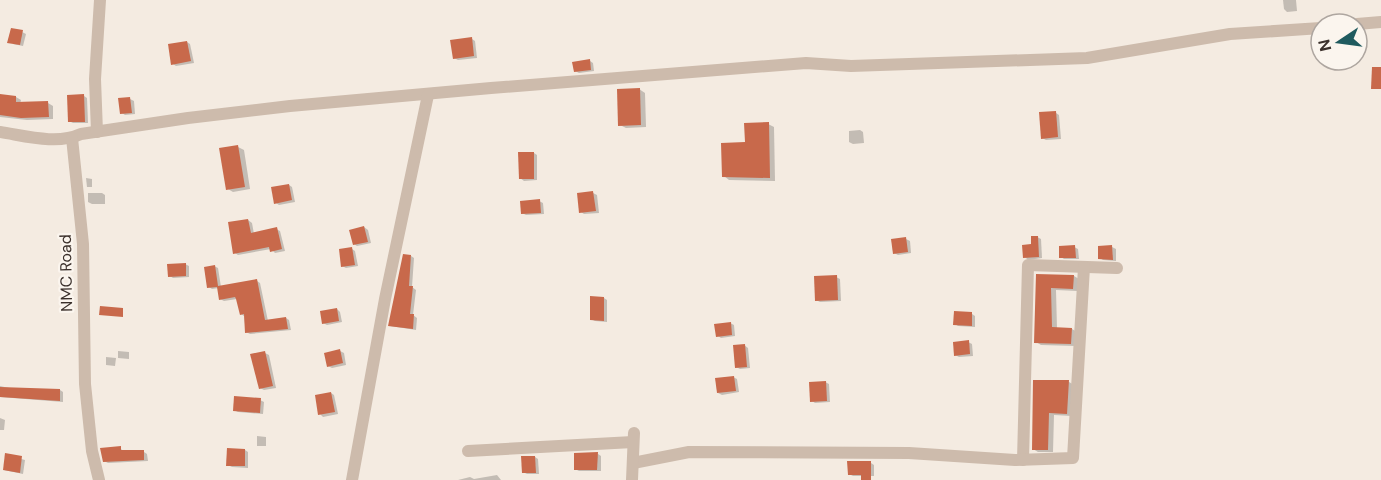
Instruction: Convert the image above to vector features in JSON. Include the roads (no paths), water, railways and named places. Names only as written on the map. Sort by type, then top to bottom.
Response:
[{"type":"street","points":[[97,132],[95,79],[100,0]]},
{"type":"street","points":[[0,132],[51,139],[72,138],[81,134],[188,118],[428,94],[806,63],[851,66],[1087,57],[1230,34],[1309,29]]},
{"type":"street","points":[[352,480],[385,299],[428,94]]},
{"type":"street","name":"NMC Road","points":[[72,138],[83,244],[85,384],[92,451],[99,480]]},
{"type":"street","points":[[1023,460],[1028,265],[1117,268]]},
{"type":"street","points":[[633,463],[689,452],[909,453],[1023,460],[1072,458],[1084,267]]},
{"type":"street","points":[[468,451],[634,438],[632,480]]}]
